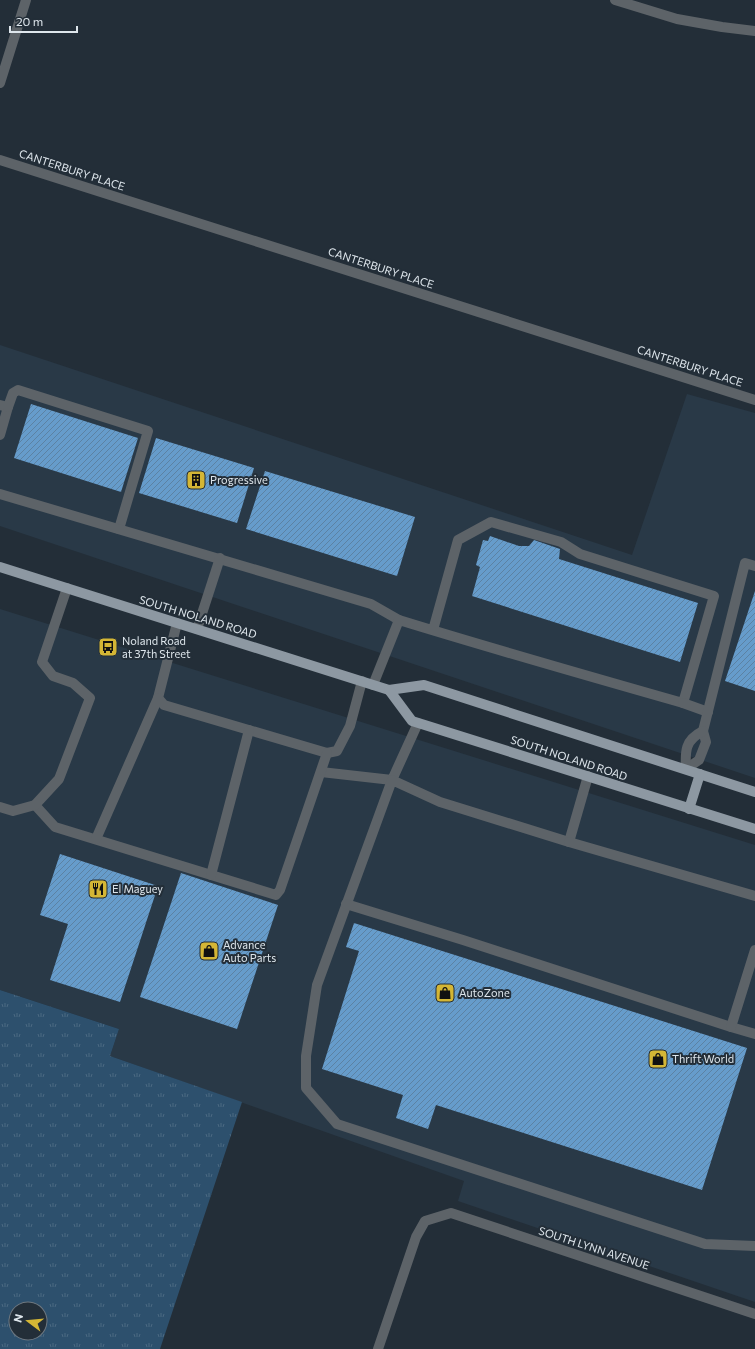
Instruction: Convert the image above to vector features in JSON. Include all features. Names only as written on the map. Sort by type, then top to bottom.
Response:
[{"type":"main road","name":"SOUTH NOLAND ROAD","points":[[0,567],[389,690],[424,685],[755,792]]},
{"type":"main road","name":"SOUTH NOLAND ROAD","points":[[389,690],[412,721],[755,829]]},
{"type":"main road","points":[[689,809],[700,774]]},
{"type":"street","points":[[0,83],[26,0]]},
{"type":"street","points":[[615,0],[677,19],[755,31]]},
{"type":"street","name":"CANTERBURY PLACE","points":[[0,160],[755,400]]},
{"type":"street","points":[[0,435],[4,406],[13,393],[18,390],[148,431],[119,529]]},
{"type":"street","points":[[0,494],[371,604],[399,620],[683,703],[708,712]]},
{"type":"street","points":[[433,630],[458,540],[491,522],[561,542],[580,554],[714,596],[683,703]]},
{"type":"street","points":[[197,629],[220,558]]},
{"type":"street","points":[[686,769],[699,760],[706,742],[703,731],[745,563],[755,566]]},
{"type":"street","points":[[0,807],[13,811],[35,805],[59,779],[90,698],[73,682],[53,676],[42,662],[68,588]]},
{"type":"street","points":[[373,685],[399,620]]},
{"type":"street","points":[[96,839],[158,698],[177,623]]},
{"type":"street","points":[[158,698],[164,705],[327,753],[337,751],[350,726],[362,682]]},
{"type":"street","points":[[418,723],[392,780],[317,985],[306,1056],[306,1088],[337,1124],[705,1244],[755,1246]]},
{"type":"street","points":[[211,875],[249,730]]},
{"type":"street","points":[[686,769],[685,752],[693,736],[703,731]]},
{"type":"street","points":[[35,805],[55,827],[276,895],[280,890],[327,753]]},
{"type":"street","points":[[321,772],[392,780],[440,802],[569,842],[755,896]]},
{"type":"street","points":[[569,842],[588,776]]},
{"type":"street","points":[[346,904],[755,1034]]},
{"type":"street","points":[[731,1027],[755,950]]},
{"type":"street","name":"SOUTH LYNN AVENUE","points":[[378,1349],[416,1237],[425,1220],[451,1213],[755,1314]]},
{"type":"shaded area","points":[[0,345],[632,555],[687,394],[755,413],[755,778],[0,526]]},
{"type":"shaded area","points":[[0,609],[755,845],[755,1302],[458,1201],[464,1181],[110,1056],[119,1029],[0,990]]},
{"type":"green space","points":[[0,990],[119,1029],[110,1056],[242,1102],[160,1349],[0,1349]]},
{"type":"building","points":[[31,404],[138,438],[121,492],[14,458]]},
{"type":"building","name":"Progressive","points":[[156,438],[254,468],[237,523],[139,493]]},
{"type":"building","points":[[265,471],[415,517],[397,576],[246,529]]},
{"type":"building","points":[[490,536],[519,546],[529,546],[534,540],[560,549],[559,559],[698,603],[680,662],[472,596],[480,567],[476,565],[483,540],[488,541]]},
{"type":"building","points":[[755,591],[755,691],[725,681]]},
{"type":"building","points":[[60,854],[158,886],[120,1002],[50,980],[68,924],[40,915]]},
{"type":"building","name":"Advance Auto Parts","points":[[181,873],[278,905],[237,1029],[140,997]]},
{"type":"building","points":[[354,923],[747,1048],[702,1190],[436,1105],[428,1129],[396,1118],[403,1095],[322,1069],[359,951],[346,947]]},
{"type":"place","name":"Progressive","points":[[196,480]]},
{"type":"place","name":"Noland Road at 37th Street","points":[[108,647]]},
{"type":"place","name":"El Maguey","points":[[98,889]]},
{"type":"place","name":"Advance Auto Parts","points":[[209,951]]},
{"type":"place","name":"AutoZone","points":[[445,993]]},
{"type":"place","name":"Thrift World","points":[[658,1059]]}]
